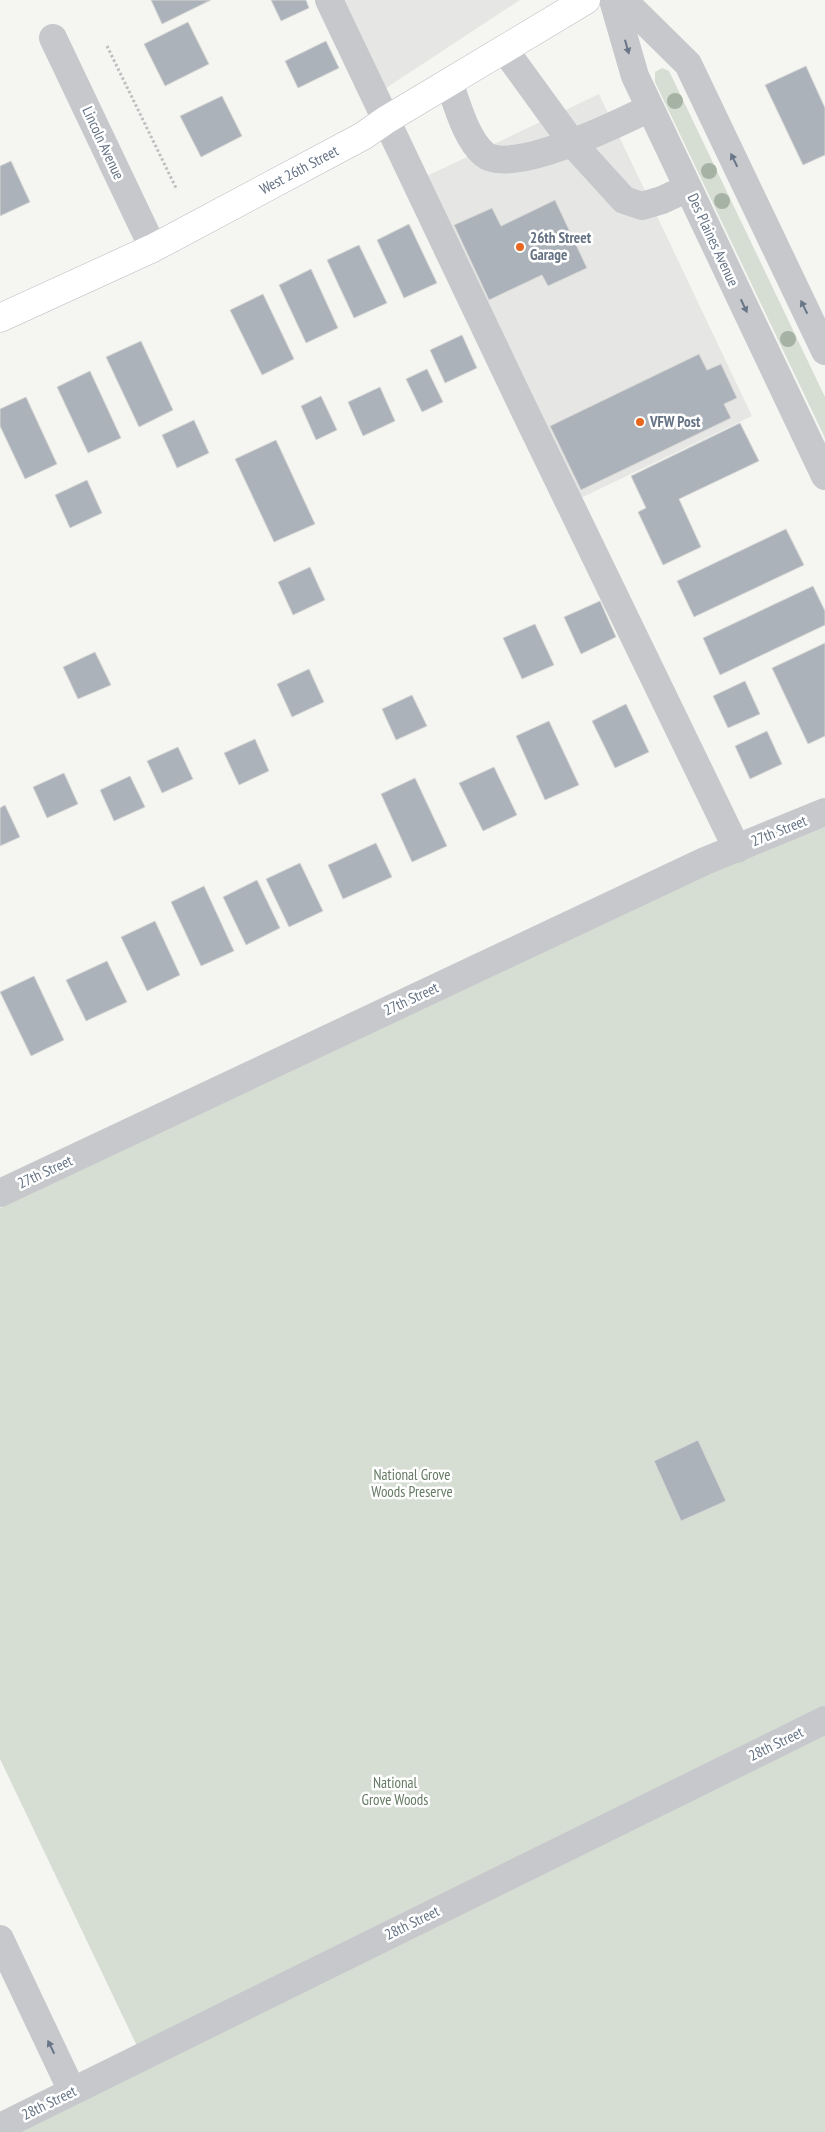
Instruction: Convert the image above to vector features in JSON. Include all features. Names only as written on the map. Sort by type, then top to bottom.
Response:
[{"type":"main road","name":"West 26th Street","points":[[0,318],[153,248],[363,136],[386,120],[586,0]]},
{"type":"street","points":[[329,0],[519,399],[737,849]]},
{"type":"street","name":"Des Plaines Avenue","points":[[613,0],[635,76],[825,476]]},
{"type":"street","points":[[623,0],[688,64],[825,351]]},
{"type":"street","name":"Lincoln Avenue","points":[[53,38],[153,248]]},
{"type":"street","points":[[504,49],[572,144],[624,200],[642,206],[662,200],[688,188]]},
{"type":"street","points":[[449,82],[473,143],[485,155],[495,160],[528,156],[572,144],[650,108]]},
{"type":"street","name":"27th Street","points":[[0,1193],[705,861],[825,812]]},
{"type":"street","name":"28th Street","points":[[0,2127],[825,1720]]},
{"type":"street","points":[[0,1939],[72,2091]]},
{"type":"path","points":[[107,46],[177,190]]},
{"type":"shaded area","points":[[328,0],[520,0],[374,96]]},
{"type":"shaded area","points":[[599,94],[752,416],[564,506],[408,185]]},
{"type":"green space","points":[[662,68],[669,71],[672,77],[825,397],[825,438],[655,82],[655,72]]},
{"type":"green space","name":"National Grove Woods","points":[[825,827],[825,2132],[0,2132],[137,2046],[0,1759],[0,1208],[703,876]]},
{"type":"building","points":[[151,0],[211,0],[162,24]]},
{"type":"building","points":[[271,0],[306,0],[309,8],[281,21]]},
{"type":"building","points":[[188,22],[209,64],[165,86],[144,44]]},
{"type":"building","points":[[326,41],[339,68],[298,88],[285,61]]},
{"type":"building","points":[[806,66],[825,108],[825,155],[803,165],[765,85]]},
{"type":"building","points":[[222,96],[242,136],[201,157],[180,116]]},
{"type":"building","points":[[11,161],[30,202],[0,216],[0,166]]},
{"type":"building","name":"26th Street Garage","points":[[555,200],[587,268],[548,286],[542,275],[489,300],[454,225],[492,208],[501,226]]},
{"type":"building","points":[[409,224],[437,283],[404,298],[377,240]]},
{"type":"building","points":[[359,245],[387,303],[354,318],[327,260]]},
{"type":"building","points":[[311,269],[338,328],[306,343],[279,285]]},
{"type":"building","points":[[263,294],[294,359],[262,375],[230,310]]},
{"type":"building","points":[[462,335],[477,368],[445,383],[430,350]]},
{"type":"building","points":[[141,341],[173,410],[139,427],[106,357]]},
{"type":"building","name":"VFW Post","points":[[699,354],[707,370],[721,364],[737,398],[724,404],[731,418],[581,490],[550,426]]},
{"type":"building","points":[[427,369],[443,402],[422,412],[406,379]]},
{"type":"building","points":[[90,371],[121,438],[88,453],[57,387]]},
{"type":"building","points":[[380,387],[395,421],[363,436],[348,402]]},
{"type":"building","points":[[321,396],[337,430],[316,440],[301,406]]},
{"type":"building","points":[[26,397],[57,464],[25,479],[0,426],[0,409]]},
{"type":"building","points":[[194,420],[209,453],[177,468],[162,435]]},
{"type":"building","points":[[740,423],[759,461],[679,499],[701,547],[663,565],[638,512],[646,508],[631,476]]},
{"type":"building","points":[[276,440],[315,524],[274,542],[235,459]]},
{"type":"building","points":[[87,480],[102,513],[70,528],[55,495]]},
{"type":"building","points":[[786,529],[804,565],[694,617],[677,581]]},
{"type":"building","points":[[310,567],[325,600],[293,615],[278,582]]},
{"type":"building","points":[[813,586],[825,611],[825,625],[720,675],[703,638]]},
{"type":"building","points":[[600,601],[616,637],[581,654],[564,617]]},
{"type":"building","points":[[535,624],[554,665],[522,679],[503,638]]},
{"type":"building","points":[[825,643],[825,736],[808,744],[772,668]]},
{"type":"building","points":[[95,652],[111,685],[78,699],[63,667]]},
{"type":"building","points":[[309,669],[324,702],[292,717],[277,684]]},
{"type":"building","points":[[745,681],[760,714],[728,728],[713,696]]},
{"type":"building","points":[[412,695],[427,726],[396,740],[382,709]]},
{"type":"building","points":[[626,704],[649,752],[615,768],[592,721]]},
{"type":"building","points":[[549,721],[579,785],[545,800],[516,736]]},
{"type":"building","points":[[767,731],[782,764],[750,779],[735,746]]},
{"type":"building","points":[[255,739],[269,771],[239,785],[224,753]]},
{"type":"building","points":[[178,747],[193,779],[162,793],[147,761]]},
{"type":"building","points":[[494,767],[517,815],[483,831],[459,783]]},
{"type":"building","points":[[64,773],[78,804],[47,818],[33,787]]},
{"type":"building","points":[[130,776],[145,807],[114,821],[100,790]]},
{"type":"building","points":[[415,778],[447,846],[412,862],[381,794]]},
{"type":"building","points":[[5,805],[20,837],[0,846],[0,808]]},
{"type":"building","points":[[376,843],[392,877],[343,899],[328,865]]},
{"type":"building","points":[[300,863],[323,911],[289,927],[266,879]]},
{"type":"building","points":[[257,880],[280,928],[246,945],[223,897]]},
{"type":"building","points":[[204,886],[234,951],[201,966],[171,902]]},
{"type":"building","points":[[155,921],[180,975],[147,991],[121,937]]},
{"type":"building","points":[[107,961],[127,1002],[86,1021],[66,980]]},
{"type":"building","points":[[34,976],[64,1040],[31,1056],[0,992]]},
{"type":"building","points":[[698,1440],[726,1501],[681,1521],[654,1461]]},
{"type":"place","name":"26th Street Garage","points":[[520,247]]},
{"type":"place","name":"VFW Post","points":[[640,422]]},
{"type":"park label","name":"National Grove Woods Preserve","points":[[412,1484]]}]
